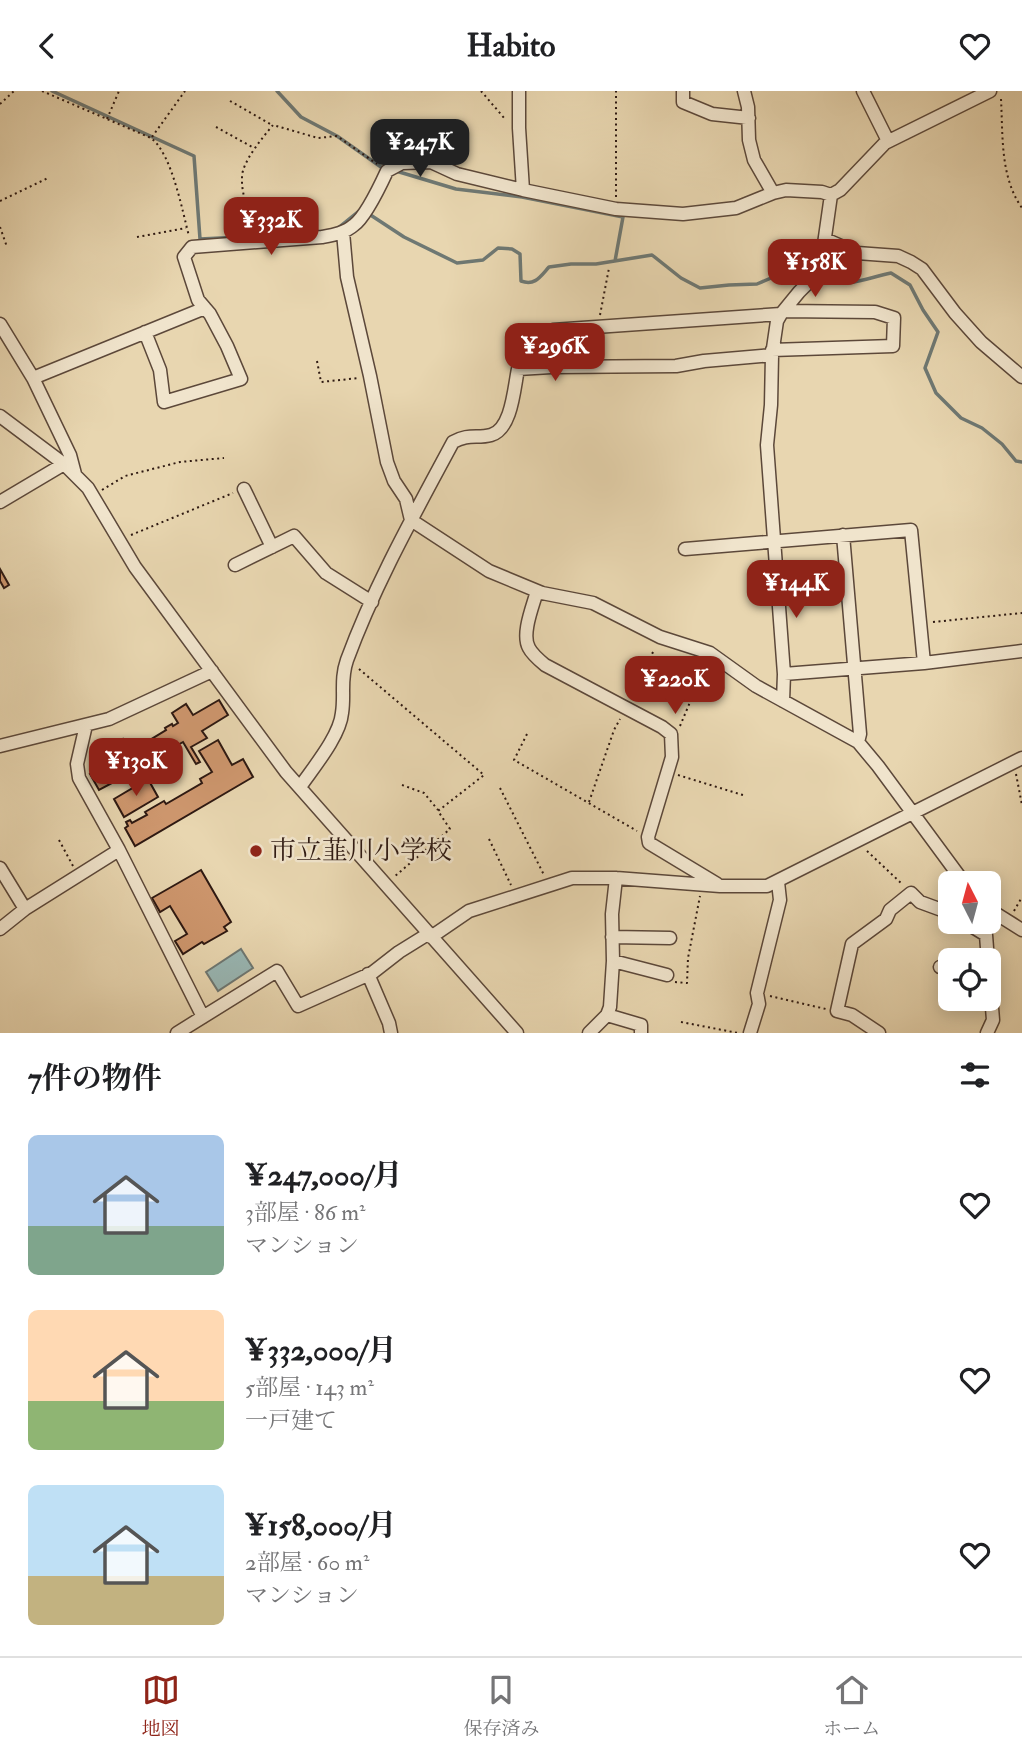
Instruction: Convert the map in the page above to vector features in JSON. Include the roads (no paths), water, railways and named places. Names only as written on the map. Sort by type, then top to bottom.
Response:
[{"type":"street","points":[[519,91],[523,190]]},
{"type":"street","points":[[683,91],[683,102],[712,114],[749,118]]},
{"type":"street","points":[[744,91],[754,160],[773,193]]},
{"type":"street","points":[[863,91],[888,141]]},
{"type":"street","points":[[145,332],[160,370],[164,403],[241,379],[210,314],[198,300],[184,257],[192,247],[322,237],[343,232],[356,224],[380,188],[387,171],[402,163],[431,162],[457,174],[616,208],[683,214],[736,208],[786,190],[831,195],[840,190],[888,141],[990,91]]},
{"type":"street","points":[[783,701],[767,445],[772,352],[777,321],[782,312],[815,276],[821,265],[831,195]]},
{"type":"street","points":[[343,232],[347,277],[387,462],[394,481],[406,499],[411,520],[489,571],[537,591],[593,603],[660,636],[710,653],[756,686],[858,742],[955,871]]},
{"type":"street","points":[[825,239],[857,253],[898,256],[911,261],[922,269],[981,342],[1022,377]]},
{"type":"street","points":[[33,378],[205,308]]},
{"type":"street","points":[[300,787],[333,738],[342,714],[342,689],[347,659],[411,520],[453,442],[462,437],[491,435],[500,431],[507,422],[518,369],[676,366],[772,352],[893,346],[894,318],[875,312],[782,312],[553,330]]},
{"type":"street","points":[[0,324],[33,378],[70,455],[75,474]]},
{"type":"street","points":[[0,416],[75,474],[92,496],[135,567],[286,772],[517,1033]]},
{"type":"street","points":[[0,502],[64,464]]},
{"type":"street","points":[[244,489],[272,547]]},
{"type":"street","points":[[685,549],[911,530],[925,663]]},
{"type":"street","points":[[843,535],[860,734],[858,742]]},
{"type":"street","points":[[236,565],[294,536],[326,573],[372,602]]},
{"type":"street","points":[[537,591],[526,637],[527,646],[534,655],[545,665],[671,734],[672,757],[648,837],[649,843],[720,886]]},
{"type":"street","points":[[783,674],[925,663],[1022,651]]},
{"type":"street","points":[[0,746],[109,719],[212,671]]},
{"type":"street","points":[[86,725],[77,764],[79,778],[119,850],[203,1017]]},
{"type":"street","points":[[177,1033],[277,971],[298,1006],[369,974],[470,911],[572,878],[767,886],[1018,760]]},
{"type":"street","points":[[0,929],[25,909],[119,850]]},
{"type":"street","points":[[1,872],[25,909]]},
{"type":"street","points":[[589,1033],[607,1015],[610,1007],[612,914],[616,878]]},
{"type":"street","points":[[750,1033],[759,1004],[757,993],[780,900],[778,881]]},
{"type":"street","points":[[879,1033],[852,1015],[837,1011],[852,944],[886,919],[890,910],[911,893],[920,902],[938,909]]},
{"type":"street","points":[[1001,921],[1022,929]]},
{"type":"street","points":[[612,937],[670,938]]},
{"type":"street","points":[[613,961],[668,979]]},
{"type":"street","points":[[369,974],[391,1033]]},
{"type":"street","points":[[987,1033],[993,1020],[992,1011]]},
{"type":"street","points":[[607,1015],[642,1025],[641,1033]]},
{"type":"water","points":[[241,949],[253,968],[218,991],[206,972]]},
{"type":"waterway","points":[[52,91],[194,156],[200,239],[241,237]]},
{"type":"waterway","points":[[277,91],[301,117],[337,136],[385,168]]},
{"type":"waterway","points":[[396,171],[456,189],[522,197],[623,217],[615,261]]},
{"type":"waterway","points":[[338,228],[359,211]]},
{"type":"waterway","points":[[369,214],[404,237],[457,263],[483,260],[498,248],[512,249],[520,254],[521,281],[526,282],[537,280],[549,267],[596,264],[652,255],[681,278],[700,288],[757,284],[778,275],[816,266]]},
{"type":"waterway","points":[[823,268],[828,268],[848,283],[891,273],[910,285],[938,332],[925,368],[936,393],[961,418],[982,428],[1002,444],[1016,461],[1022,462]]},
{"type":"place","name":"市立韮川小学校","points":[[256,851]]}]
